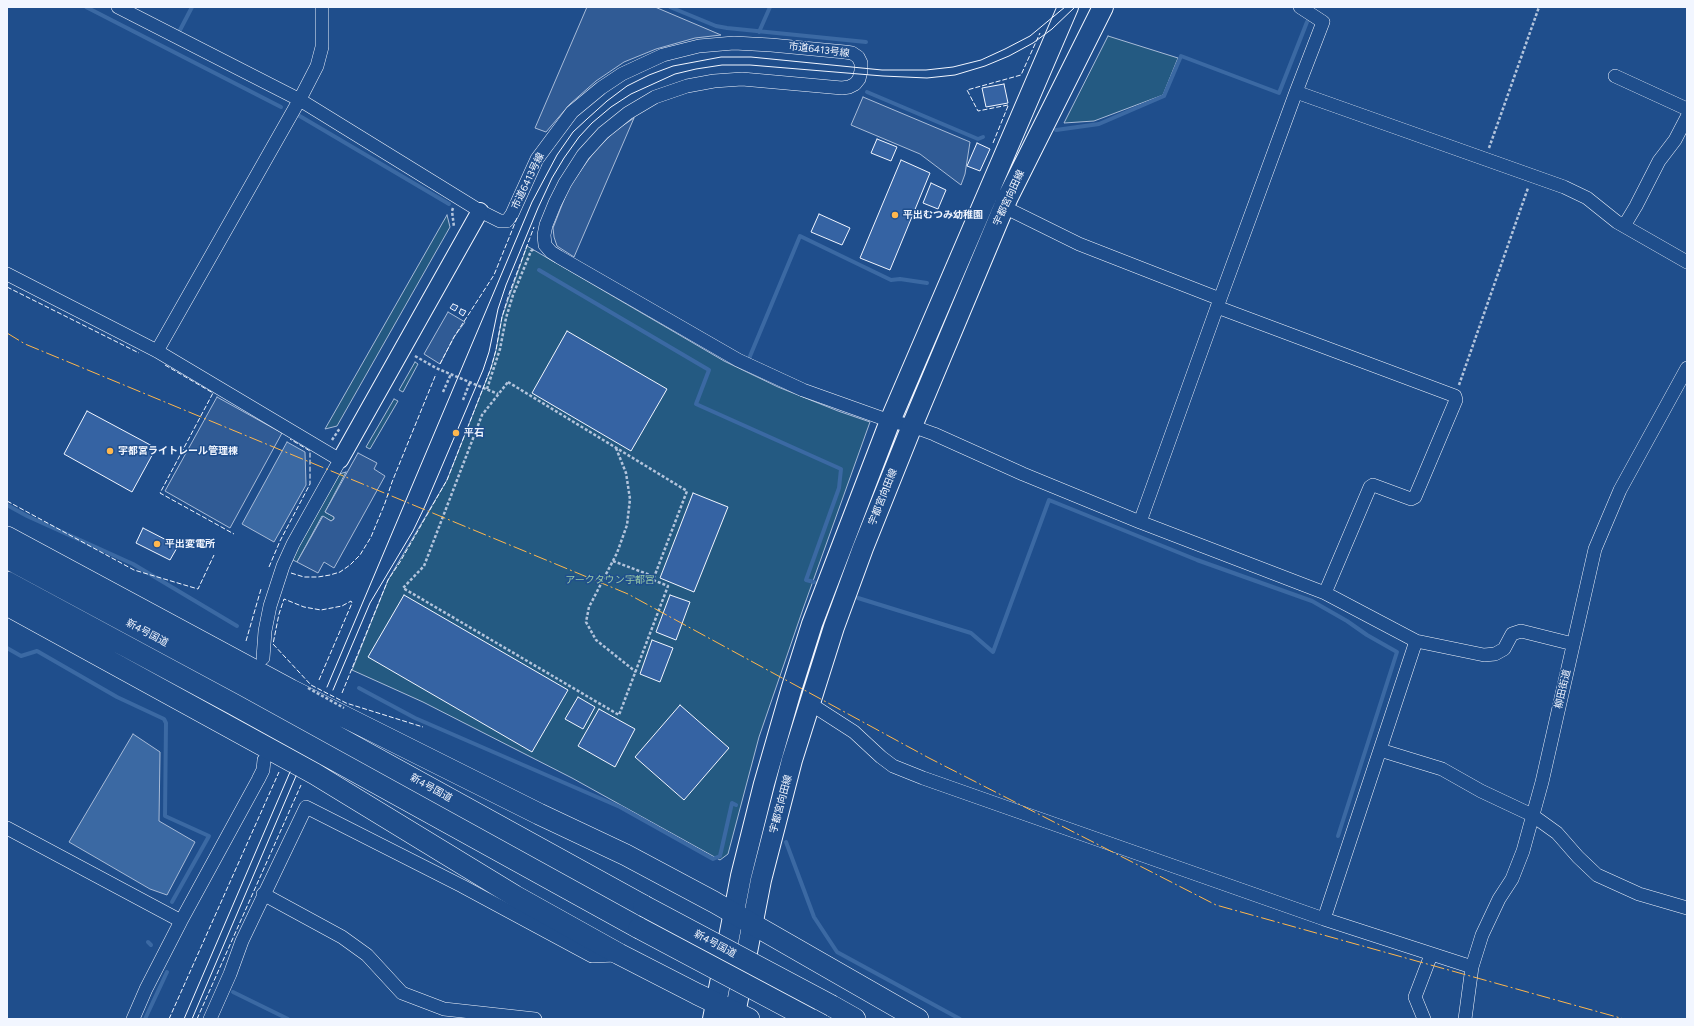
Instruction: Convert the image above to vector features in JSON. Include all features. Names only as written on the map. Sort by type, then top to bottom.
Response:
[{"type":"highway","points":[[7,537],[291,690],[518,803],[626,854],[918,1019]]},
{"type":"highway","name":"新4号国道","points":[[7,558],[259,694],[644,906],[856,1019]]},
{"type":"highway","points":[[7,582],[228,701],[640,928],[810,1019]]},
{"type":"highway","points":[[7,605],[315,774],[515,896],[620,954],[714,1011],[740,1017]]},
{"type":"main road","name":"宇都宮向田線","points":[[714,1011],[741,876],[764,784],[792,686],[812,624],[890,421],[1068,7]]},
{"type":"main road","name":"宇都宮向田線","points":[[740,1017],[752,925],[760,880],[809,703],[834,627],[863,548],[912,426],[1004,207],[1103,7]]},
{"type":"street","points":[[118,7],[300,100],[480,211],[340,460],[283,566],[270,606],[262,658]]},
{"type":"street","points":[[157,351],[300,100],[316,66],[322,47],[322,7]]},
{"type":"street","points":[[1140,522],[1218,303],[1323,22],[1300,7]]},
{"type":"street","name":"市道6413号線","points":[[480,211],[500,222],[507,221],[512,214],[537,159],[572,112],[601,88],[622,74],[663,55],[699,46],[734,43],[845,52],[858,57],[861,63],[862,71],[860,78],[855,84],[849,87],[842,88],[742,79],[714,81],[687,86],[655,97],[628,113],[603,133],[588,150],[565,183],[546,225],[544,235],[545,244]]},
{"type":"street","points":[[1615,76],[1687,109]]},
{"type":"street","points":[[1296,92],[1564,187],[1587,198],[1624,226],[1687,262]]},
{"type":"street","points":[[1624,226],[1659,161],[1675,140],[1687,117]]},
{"type":"street","points":[[1004,207],[1079,244],[1218,303],[1455,396],[1456,400],[1415,497],[1411,499],[1373,485],[1370,487],[1325,593]]},
{"type":"street","points":[[545,244],[551,252],[559,257],[738,360],[803,390],[890,421],[912,426],[934,434],[1023,474],[1140,522],[1325,593],[1416,640],[1484,655],[1495,654],[1504,649],[1512,634],[1521,631],[1573,644]]},
{"type":"street","points":[[7,274],[157,351],[340,460]]},
{"type":"street","name":"柳田街道","points":[[1465,1019],[1472,967],[1482,935],[1498,899],[1512,879],[1523,851],[1542,782],[1595,549],[1620,490],[1687,368]]},
{"type":"street","points":[[1324,919],[1416,640]]},
{"type":"street","points":[[809,703],[854,732],[893,766],[923,778],[1324,919],[1431,955],[1472,967]]},
{"type":"street","points":[[1380,750],[1442,770],[1532,816],[1557,833],[1578,857],[1598,875],[1639,894],[1687,908]]},
{"type":"street","points":[[133,1019],[146,989],[181,921],[258,780],[263,770],[264,760]]},
{"type":"street","points":[[210,1019],[263,894],[306,807],[462,886],[592,956],[620,954]]},
{"type":"street","points":[[7,828],[181,921]]},
{"type":"street","points":[[263,894],[342,937],[367,955],[402,993],[444,1009],[488,1016],[535,1019]]},
{"type":"street","points":[[1424,1019],[1415,997],[1431,955]]},
{"type":"path","points":[[1485,159],[1539,7]]},
{"type":"path","points":[[1455,396],[1532,176]]},
{"type":"path","points":[[487,389],[500,349],[506,318],[531,251],[545,244]]},
{"type":"path","points":[[414,355],[451,374],[498,394]]},
{"type":"path","points":[[443,392],[451,374]]},
{"type":"path","points":[[463,400],[470,382]]},
{"type":"path","points":[[508,382],[687,491],[653,580],[668,586],[619,714],[403,588],[424,566],[482,415],[498,394],[508,382]]},
{"type":"path","points":[[615,447],[626,472],[630,499],[628,525],[613,561],[589,607],[586,622],[596,640],[636,672]]},
{"type":"path","points":[[613,561],[654,577]]},
{"type":"path","points":[[308,688],[344,708]]},
{"type":"green space","points":[[1108,36],[1178,58],[1163,95],[1094,121],[1064,123]]},
{"type":"green space","points":[[447,215],[450,227],[337,426],[325,429]]},
{"type":"green space","name":"アークタウン宇都宮","points":[[527,246],[724,361],[778,387],[870,422],[759,737],[728,854],[720,860],[572,778],[423,702],[352,670],[388,580],[447,480],[491,368],[502,317]]},
{"type":"green space","points":[[415,362],[418,364],[403,392],[399,390]]},
{"type":"green space","points":[[394,399],[398,401],[370,449],[366,447]]},
{"type":"green space","points":[[346,472],[325,512],[334,517],[334,519],[331,521],[322,516],[297,562],[291,559],[336,475]]},
{"type":"shaded area","points":[[587,7],[655,7],[721,35],[695,38],[656,49],[624,62],[596,81],[570,104],[546,132],[535,128]]},
{"type":"shaded area","points":[[863,97],[970,142],[965,174],[961,185],[920,154],[851,125]]},
{"type":"shaded area","points":[[634,118],[574,257],[557,246],[553,228],[569,187],[596,149],[616,130]]},
{"type":"shaded area","points":[[448,312],[465,322],[454,337],[440,364],[424,354]]},
{"type":"shaded area","points":[[217,397],[282,433],[230,528],[165,491]]},
{"type":"shaded area","points":[[287,442],[305,452],[306,485],[274,542],[242,524]]},
{"type":"shaded area","points":[[358,453],[377,463],[374,469],[385,476],[334,568],[324,562],[318,573],[297,562],[323,516],[331,521],[334,519],[334,517],[325,512]]},
{"type":"shaded area","points":[[133,734],[160,752],[159,821],[195,842],[167,895],[150,889],[69,842]]},
{"type":"building","points":[[1004,84],[1008,103],[986,107],[982,88]]},
{"type":"building","points":[[877,139],[897,147],[891,161],[871,153]]},
{"type":"building","points":[[977,143],[990,149],[980,171],[967,166]]},
{"type":"building","name":"平出むつみ幼稚園","points":[[901,160],[930,173],[890,270],[860,258]]},
{"type":"building","points":[[931,183],[946,190],[938,209],[923,203]]},
{"type":"building","points":[[819,214],[850,228],[842,245],[811,232]]},
{"type":"building","points":[[453,304],[458,306],[455,311],[450,308]]},
{"type":"building","points":[[461,309],[466,311],[463,316],[459,313]]},
{"type":"building","points":[[567,331],[667,389],[631,451],[532,393]]},
{"type":"building","name":"宇都宮ライトレール管理棟","points":[[87,411],[156,448],[132,492],[64,454]]},
{"type":"building","points":[[693,493],[728,507],[694,592],[660,578]]},
{"type":"building","name":"平出変電所","points":[[143,528],[178,546],[170,560],[136,543]]},
{"type":"building","points":[[404,595],[568,690],[532,752],[368,657]]},
{"type":"building","points":[[670,595],[690,602],[676,640],[656,632]]},
{"type":"building","points":[[652,640],[673,648],[660,682],[640,674]]},
{"type":"building","points":[[578,697],[595,707],[583,729],[565,719]]},
{"type":"building","points":[[680,705],[729,748],[684,800],[635,757]]},
{"type":"building","points":[[599,709],[635,729],[615,767],[578,746]]},
{"type":"waterway","points":[[86,7],[281,107]]},
{"type":"waterway","points":[[179,32],[192,7]]},
{"type":"waterway","points":[[670,7],[716,26],[727,28],[866,42]]},
{"type":"waterway","points":[[759,32],[770,7]]},
{"type":"waterway","points":[[1056,130],[1099,124],[1164,96],[1181,56],[1279,93],[1307,22]]},
{"type":"waterway","points":[[867,92],[978,139],[983,137]]},
{"type":"waterway","points":[[298,115],[449,204]]},
{"type":"waterway","points":[[748,361],[800,236],[891,280],[900,279],[927,283]]},
{"type":"waterway","points":[[539,270],[709,370],[696,404],[841,469],[839,488],[806,580],[814,582]]},
{"type":"waterway","points":[[858,598],[971,633],[993,652],[1049,500],[1197,560],[1312,601],[1397,652],[1338,836]]},
{"type":"waterway","points":[[7,505],[27,516],[133,564],[237,626]]},
{"type":"waterway","points":[[7,648],[21,656],[37,651],[117,697],[164,719],[166,723],[165,816],[209,836],[172,902]]},
{"type":"waterway","points":[[359,688],[415,718],[620,807],[713,859],[720,856],[732,803],[736,805]]},
{"type":"waterway","points":[[786,842],[814,917],[837,952],[960,1019]]},
{"type":"waterway","points":[[148,942],[151,945]]},
{"type":"waterway","points":[[145,1019],[167,972]]},
{"type":"waterway","points":[[233,992],[288,1019]]},
{"type":"tram line","points":[[327,687],[532,202],[557,155],[573,132],[587,119],[627,86],[649,75],[673,66],[721,57],[751,57],[882,70],[926,70],[953,67],[981,60],[1030,36],[1065,7]]},
{"type":"tram line","points":[[333,690],[370,603],[413,531],[425,506],[483,370],[489,352],[498,309],[506,285],[538,208],[552,178],[564,158],[579,137],[592,123],[611,107],[631,94],[675,74],[722,65],[750,65],[883,76],[927,78],[955,75],[985,66],[1009,56],[1033,43],[1052,29],[1075,7]]},
{"type":"tram line","points":[[184,1019],[290,772]]},
{"type":"tram line","points":[[192,1019],[296,776]]},
{"type":"fence","points":[[1008,105],[978,111],[967,90],[1021,75],[1040,33]]},
{"type":"fence","points":[[993,143],[1008,106]]},
{"type":"fence","points":[[440,364],[454,337],[494,275],[517,218]]},
{"type":"fence","points":[[342,693],[388,580],[447,480],[491,368],[502,317],[509,294],[534,227]]},
{"type":"fence","points":[[7,287],[139,353]]},
{"type":"fence","points":[[165,365],[213,393],[160,493],[234,534]]},
{"type":"fence","points":[[291,573],[304,577],[330,575],[340,572],[360,555],[371,537],[436,374]]},
{"type":"fence","points":[[269,567],[280,541],[310,484],[310,451],[290,439]]},
{"type":"fence","points":[[7,501],[134,570],[198,589],[214,555]]},
{"type":"fence","points":[[246,641],[261,589]]},
{"type":"fence","points":[[319,680],[352,603],[351,601],[342,606],[321,610],[304,607],[284,599],[279,614],[273,644],[311,685],[346,703],[423,727]]},
{"type":"fence","points":[[169,1019],[279,772]]},
{"type":"fence","points":[[197,1019],[301,785]]},
{"type":"power","points":[[7,333],[25,344],[628,594],[929,758],[1216,905],[1624,1019]]},
{"type":"place","name":"平出むつみ幼稚園","points":[[895,215]]},
{"type":"place","name":"平石","points":[[456,433]]},
{"type":"place","name":"宇都宮ライトレール管理棟","points":[[110,451]]},
{"type":"place","name":"平出変電所","points":[[157,544]]}]
